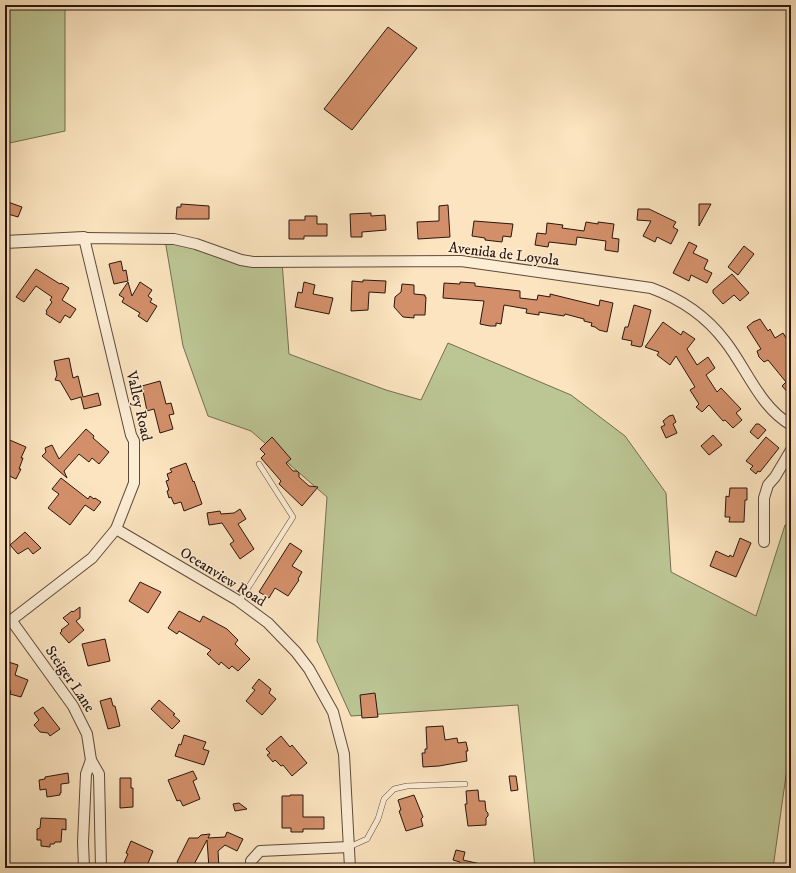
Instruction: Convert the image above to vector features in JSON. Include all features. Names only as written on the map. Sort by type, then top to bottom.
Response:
[{"type":"street","points":[[5,242],[84,238]]},
{"type":"street","name":"Avenida de Loyola","points":[[84,238],[174,239],[196,244],[241,260],[253,262],[461,261],[651,288],[664,292],[692,308],[706,319],[725,341],[764,402],[782,419],[791,425]]},
{"type":"street","name":"Valley Road","points":[[8,623],[92,558],[116,529],[134,483],[134,441],[131,435],[84,238]]},
{"type":"street","points":[[764,542],[764,498],[768,485],[775,477],[791,450]]},
{"type":"street","name":"Oceanview Road","points":[[116,529],[239,602],[268,623],[296,652],[309,669],[333,712],[344,754],[350,868]]},
{"type":"street","name":"Steiger Lane","points":[[8,623],[73,706],[87,734],[91,760],[99,774],[101,868]]},
{"type":"street","name":"Steiger Lane","points":[[84,868],[83,842],[86,774],[91,760]]},
{"type":"street","points":[[252,868],[251,862],[260,851],[349,847]]},
{"type":"lane","points":[[239,602],[292,517],[259,464]]},
{"type":"lane","points":[[349,847],[367,839],[378,819],[384,799],[394,790],[407,786],[465,784]]},
{"type":"green space","points":[[5,5],[65,5],[65,131],[5,144]]},
{"type":"green space","points":[[164,234],[241,260],[282,262],[289,354],[386,390],[421,400],[448,343],[571,395],[625,436],[666,493],[671,572],[756,616],[785,525],[791,527],[791,740],[773,868],[535,868],[518,705],[351,716],[317,641],[327,497],[251,431],[208,416],[183,346]]},
{"type":"building","points":[[388,27],[417,48],[352,130],[324,109]]},
{"type":"building","points":[[5,201],[22,207],[18,217],[5,214]]},
{"type":"building","points":[[181,204],[209,206],[209,219],[176,219],[177,207],[181,207]]},
{"type":"building","points":[[699,204],[711,204],[699,226]]},
{"type":"building","points":[[448,205],[450,237],[418,239],[417,222],[439,221],[439,206]]},
{"type":"building","points":[[638,209],[649,209],[676,222],[673,227],[678,230],[671,244],[657,237],[655,242],[643,236],[651,221],[637,220]]},
{"type":"building","points":[[371,213],[371,216],[385,215],[386,230],[362,232],[362,237],[351,237],[350,214]]},
{"type":"building","points":[[305,216],[317,216],[317,224],[327,224],[327,236],[304,236],[304,239],[289,239],[289,220],[305,220]]},
{"type":"building","points":[[474,221],[513,224],[511,237],[503,236],[502,242],[485,240],[485,238],[472,236]]},
{"type":"building","points":[[586,222],[614,224],[612,238],[619,239],[618,252],[605,250],[606,241],[577,237],[576,245],[549,242],[548,247],[535,245],[537,233],[546,234],[547,223],[563,225],[562,228],[584,231]]},
{"type":"building","points":[[689,242],[697,246],[693,253],[708,260],[704,269],[712,273],[707,283],[691,275],[689,281],[673,273]]},
{"type":"building","points":[[744,246],[754,254],[738,275],[728,267]]},
{"type":"building","points":[[121,261],[123,271],[126,270],[128,281],[114,284],[109,264]]},
{"type":"building","points":[[36,269],[69,288],[62,300],[76,309],[70,318],[65,315],[60,323],[46,314],[46,311],[52,302],[50,300],[52,297],[36,286],[24,302],[16,297]]},
{"type":"building","points":[[732,274],[749,293],[740,301],[734,295],[723,304],[713,293],[713,290]]},
{"type":"building","points":[[363,280],[386,281],[385,293],[369,292],[368,310],[351,311],[352,281],[363,282]]},
{"type":"building","points":[[128,282],[132,296],[140,282],[152,290],[148,296],[152,299],[150,302],[157,306],[147,322],[138,316],[140,313],[122,302],[124,298],[119,295]]},
{"type":"building","points":[[304,282],[315,285],[313,294],[333,298],[329,314],[295,307],[298,292],[302,293]]},
{"type":"building","points":[[460,282],[475,283],[475,286],[520,291],[520,298],[537,300],[538,295],[550,297],[550,294],[599,306],[600,300],[613,303],[607,332],[591,326],[592,323],[584,321],[584,319],[565,314],[564,316],[539,312],[539,315],[526,313],[527,309],[504,305],[501,324],[496,323],[496,326],[490,326],[480,324],[484,301],[443,298],[444,283],[460,284]]},
{"type":"building","points":[[402,284],[414,285],[414,294],[425,295],[425,315],[414,315],[414,318],[403,317],[394,307],[395,297],[401,292]]},
{"type":"building","points":[[634,305],[651,310],[642,346],[640,347],[631,345],[632,341],[622,339],[625,327],[628,327]]},
{"type":"building","points":[[760,319],[768,331],[770,329],[775,338],[783,333],[791,346],[791,351],[786,355],[791,361],[791,396],[782,386],[786,382],[768,360],[764,362],[759,357],[757,351],[761,349],[747,327]]},
{"type":"building","points":[[663,322],[681,335],[683,331],[695,339],[687,349],[697,365],[708,357],[715,368],[706,375],[717,392],[721,388],[741,409],[736,413],[742,420],[733,428],[725,420],[723,421],[709,405],[702,412],[696,407],[699,404],[690,390],[695,387],[676,356],[670,365],[657,355],[659,352],[645,347]]},
{"type":"building","points":[[69,358],[73,378],[78,376],[83,397],[98,393],[101,405],[84,409],[81,397],[71,400],[60,381],[55,380],[57,375],[54,361]]},
{"type":"building","points":[[160,381],[166,404],[171,403],[174,414],[169,415],[173,429],[160,433],[154,409],[147,411],[142,386]]},
{"type":"building","points":[[673,415],[676,422],[673,424],[677,433],[666,438],[661,427],[665,425],[663,421],[669,416]]},
{"type":"building","points":[[756,424],[759,424],[766,430],[758,439],[750,432]]},
{"type":"building","points":[[86,429],[94,436],[93,438],[109,452],[99,464],[92,458],[89,462],[79,454],[64,471],[67,478],[42,456],[46,452],[45,448],[52,445],[59,459]]},
{"type":"building","points":[[713,435],[722,445],[709,455],[701,446]]},
{"type":"building","points":[[272,437],[291,459],[286,463],[293,471],[297,471],[299,473],[299,477],[309,486],[318,487],[302,506],[279,484],[281,481],[261,458],[265,454],[260,449]]},
{"type":"building","points":[[766,437],[779,448],[760,472],[758,471],[756,474],[750,469],[753,466],[746,461]]},
{"type":"building","points":[[5,438],[26,447],[21,458],[23,458],[19,469],[21,469],[16,479],[5,474]]},
{"type":"building","points":[[186,463],[202,504],[184,511],[181,502],[174,504],[171,497],[169,498],[167,491],[169,490],[166,481],[169,480],[167,474],[172,472],[170,469]]},
{"type":"building","points":[[61,478],[88,499],[90,496],[101,502],[94,511],[85,505],[70,525],[48,508],[59,494],[52,489]]},
{"type":"building","points":[[730,488],[747,488],[744,522],[729,522],[730,517],[725,517],[726,496],[729,497]]},
{"type":"building","points":[[240,509],[246,519],[238,524],[254,549],[240,559],[230,544],[234,541],[222,523],[209,525],[207,513],[220,511],[221,514],[234,513]]},
{"type":"building","points":[[25,532],[41,548],[33,554],[28,548],[18,554],[10,545]]},
{"type":"building","points":[[740,538],[751,543],[736,577],[710,566],[716,551],[729,557],[730,555],[733,557]]},
{"type":"building","points":[[290,543],[302,551],[292,566],[302,572],[298,579],[299,580],[288,596],[275,588],[269,598],[259,592]]},
{"type":"building","points":[[140,582],[161,592],[148,613],[129,601]]},
{"type":"building","points":[[80,607],[80,618],[76,621],[84,630],[69,643],[60,633],[62,631],[61,630],[69,624],[63,618]]},
{"type":"building","points":[[179,611],[200,622],[203,616],[227,629],[238,640],[235,644],[250,659],[238,671],[232,666],[229,669],[221,662],[219,665],[207,654],[211,650],[179,631],[177,634],[168,628]]},
{"type":"building","points":[[105,639],[110,661],[88,666],[82,644]]},
{"type":"building","points":[[5,661],[18,665],[15,675],[28,680],[21,697],[10,694],[11,691],[5,689]]},
{"type":"building","points":[[259,679],[271,689],[269,693],[276,699],[262,715],[246,701],[255,690],[252,688]]},
{"type":"building","points":[[375,693],[378,717],[362,718],[360,695]]},
{"type":"building","points":[[111,698],[113,706],[115,706],[120,726],[108,729],[100,701]]},
{"type":"building","points":[[159,700],[175,714],[173,715],[180,721],[172,729],[151,709]]},
{"type":"building","points":[[43,707],[60,729],[50,736],[48,733],[40,732],[34,725],[39,720],[34,713]]},
{"type":"building","points":[[443,726],[445,740],[457,738],[458,743],[466,742],[468,751],[466,751],[467,761],[423,767],[422,753],[425,753],[425,749],[427,749],[426,727]]},
{"type":"building","points":[[184,735],[206,742],[203,749],[209,751],[204,765],[175,756]]},
{"type":"building","points":[[281,736],[290,747],[292,745],[307,763],[292,776],[283,765],[281,766],[275,760],[273,762],[267,755],[270,753],[266,749]]},
{"type":"building","points":[[193,771],[197,779],[193,781],[200,799],[183,806],[180,800],[177,801],[168,780]]},
{"type":"building","points":[[68,773],[69,783],[61,784],[60,795],[47,797],[46,789],[40,790],[39,780],[45,779],[45,777]]},
{"type":"building","points":[[509,776],[516,776],[518,790],[511,791]]},
{"type":"building","points":[[120,778],[131,778],[131,788],[133,788],[133,807],[120,808]]},
{"type":"building","points":[[478,790],[479,801],[485,801],[486,811],[488,813],[486,825],[468,826],[465,804],[467,804],[466,791]]},
{"type":"building","points":[[303,795],[303,817],[324,817],[324,829],[303,829],[303,832],[291,832],[291,828],[282,828],[282,796]]},
{"type":"building","points":[[414,795],[423,817],[421,819],[423,826],[406,831],[399,811],[401,810],[398,800]]},
{"type":"building","points":[[239,803],[247,809],[235,811],[233,804]]},
{"type":"building","points":[[41,818],[66,819],[66,830],[62,829],[61,842],[50,844],[50,847],[41,846],[41,840],[37,840],[37,829],[40,828]]},
{"type":"building","points":[[227,832],[243,839],[237,851],[225,845],[218,851],[219,868],[209,868],[207,840],[192,868],[181,868],[182,866],[177,862],[189,838],[198,838],[201,835],[210,834],[208,838],[225,837]]},
{"type":"building","points":[[131,841],[153,851],[146,868],[135,868],[124,863]]},
{"type":"building","points":[[456,850],[465,852],[463,860],[485,865],[484,868],[459,868],[460,862],[453,860]]}]
